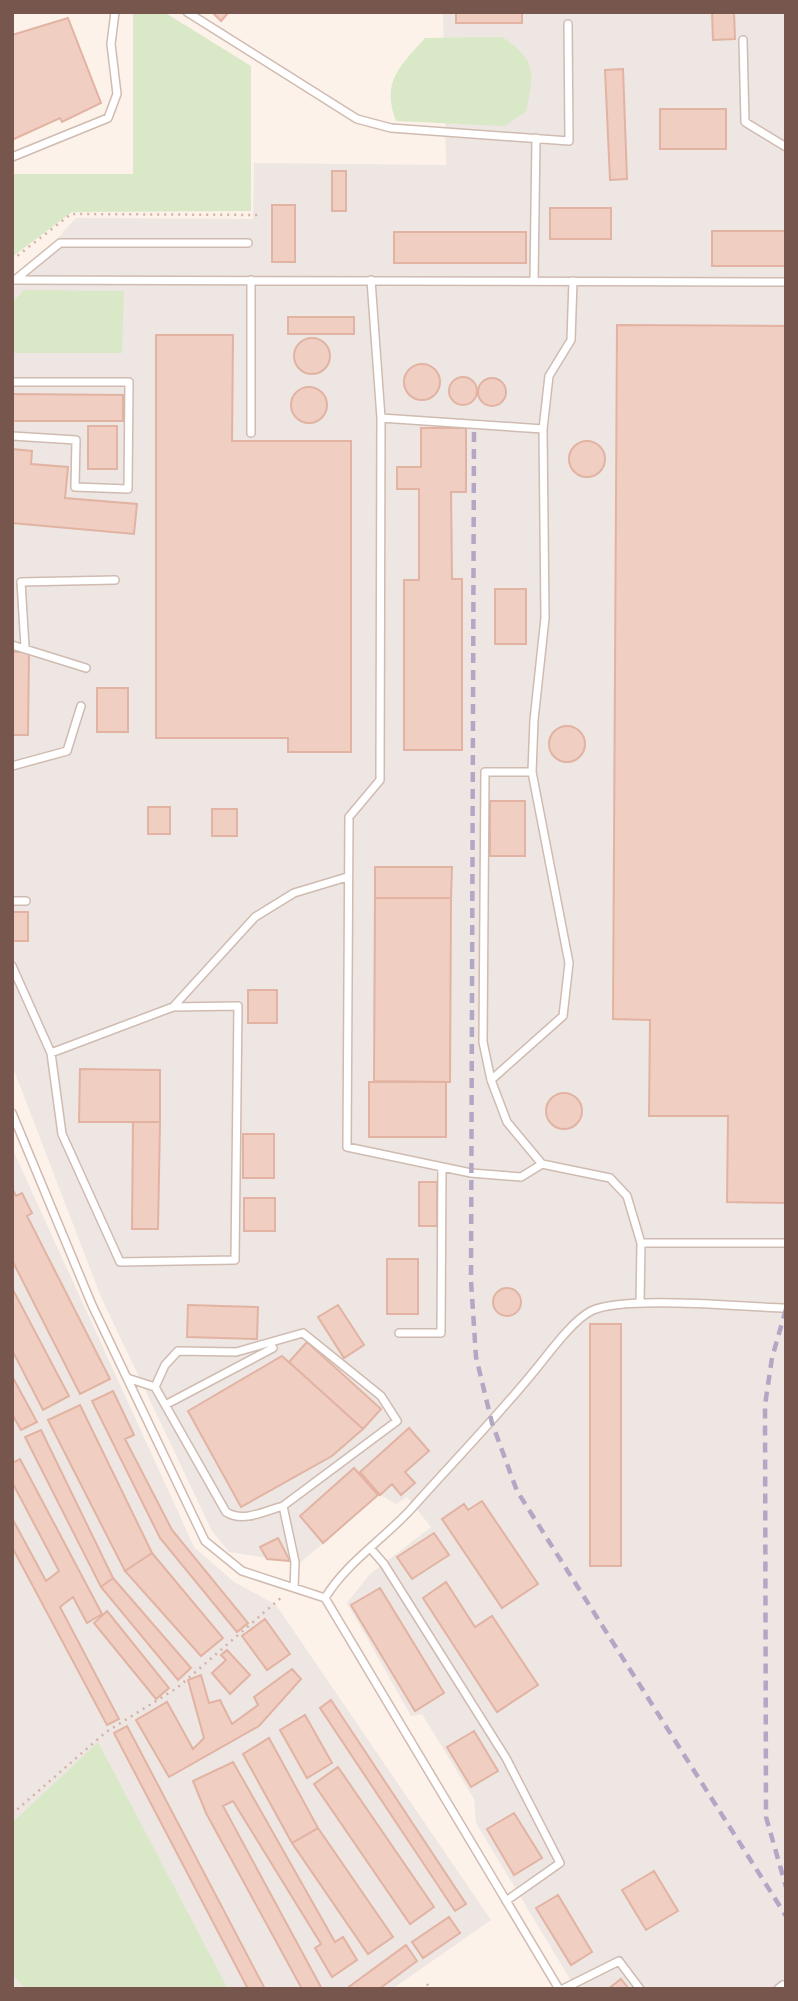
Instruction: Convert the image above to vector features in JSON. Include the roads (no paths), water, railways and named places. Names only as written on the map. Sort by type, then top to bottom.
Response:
[{"type":"lane","points":[[12,157],[108,118],[117,94],[111,44],[115,12]]},
{"type":"lane","points":[[187,12],[357,119],[391,128],[569,141],[568,24]]},
{"type":"lane","points":[[743,40],[745,122],[786,147]]},
{"type":"lane","points":[[534,281],[536,138]]},
{"type":"lane","points":[[14,280],[60,243],[248,243]]},
{"type":"lane","points":[[14,280],[786,282]]},
{"type":"lane","points":[[251,280],[251,433]]},
{"type":"lane","points":[[371,280],[380,418],[380,780],[349,817],[347,1147],[471,1173],[521,1177],[542,1164]]},
{"type":"lane","points":[[491,1080],[563,1016],[569,963],[532,772],[534,720],[545,618],[543,429],[549,376],[571,340],[573,281]]},
{"type":"lane","points":[[12,382],[129,382],[128,489],[75,487],[76,440],[12,436]]},
{"type":"lane","points":[[380,418],[543,429]]},
{"type":"lane","points":[[25,647],[21,582],[114,580]]},
{"type":"lane","points":[[12,645],[86,668]]},
{"type":"lane","points":[[12,766],[67,751],[81,706]]},
{"type":"lane","points":[[532,772],[485,772],[483,1042],[491,1080],[507,1122],[542,1164],[610,1178],[628,1196],[641,1243],[640,1303]]},
{"type":"lane","points":[[173,1007],[255,917],[294,893],[347,877]]},
{"type":"lane","points":[[12,901],[26,901]]},
{"type":"lane","points":[[12,967],[51,1053],[62,1134],[120,1262],[235,1260],[238,1006],[173,1007],[51,1053]]},
{"type":"lane","points":[[12,1114],[92,1305],[205,1541],[242,1572],[325,1598],[561,1989],[619,1961],[640,1989]]},
{"type":"lane","points":[[399,1333],[441,1333],[442,1167]]},
{"type":"lane","points":[[641,1243],[786,1243]]},
{"type":"lane","points":[[325,1598],[340,1574],[371,1549],[492,1423],[558,1342],[591,1311],[640,1303],[786,1308]]},
{"type":"lane","points":[[127,1378],[155,1387],[167,1404],[214,1494],[226,1512],[234,1517],[244,1517],[283,1506],[397,1421],[382,1396],[303,1333],[236,1352],[178,1351],[165,1365],[155,1387]]},
{"type":"lane","points":[[167,1404],[273,1348]]},
{"type":"lane","points":[[283,1506],[295,1562],[296,1589]]},
{"type":"lane","points":[[371,1549],[384,1564],[506,1758],[560,1863],[506,1901]]},
{"type":"railway","points":[[474,432],[471,1281],[476,1357],[492,1423],[517,1491],[786,1916]]},
{"type":"railway","points":[[786,1309],[772,1358],[765,1405],[766,1817],[786,1887]]}]
